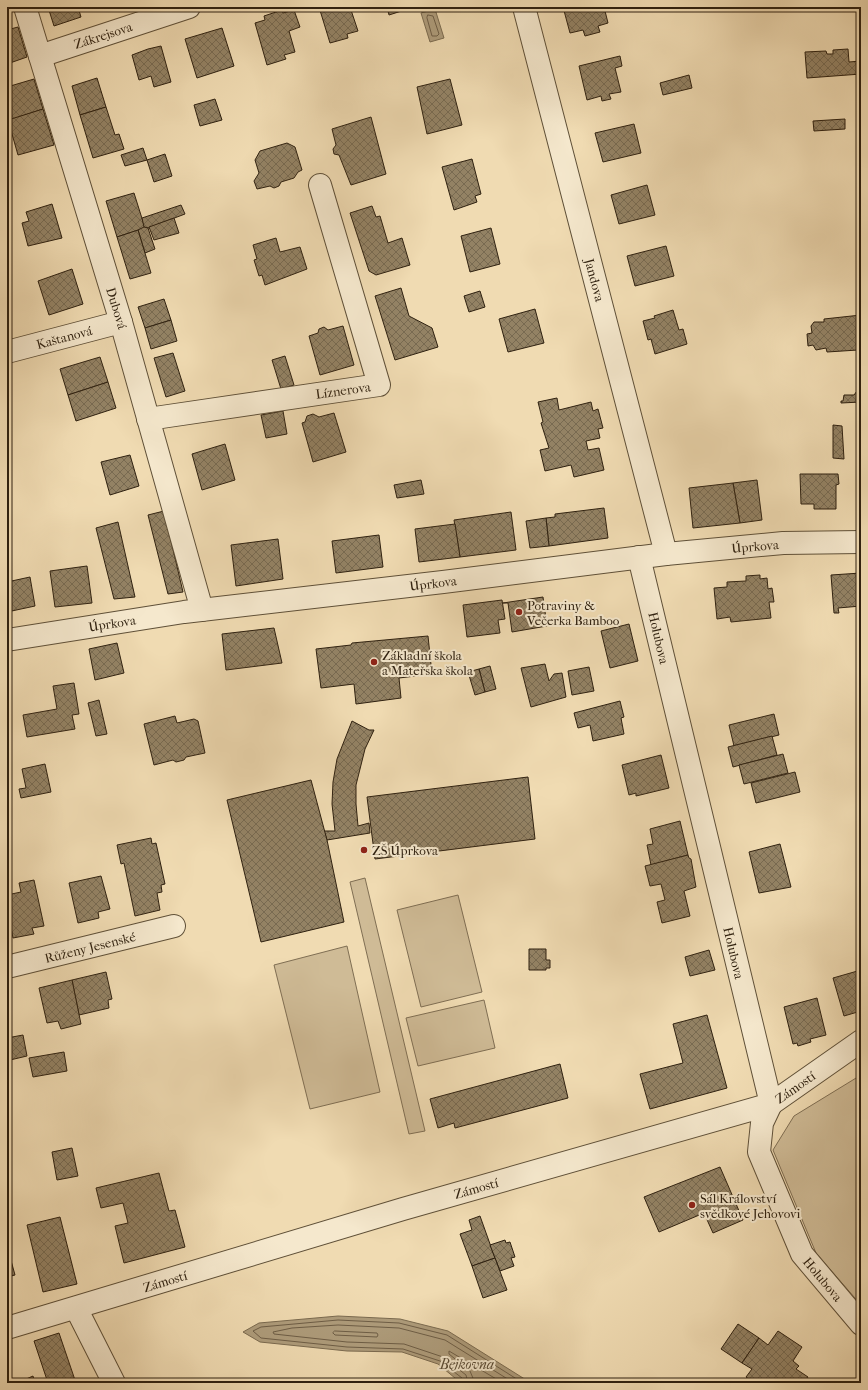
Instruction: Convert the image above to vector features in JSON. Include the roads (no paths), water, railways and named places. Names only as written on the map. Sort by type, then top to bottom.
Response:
[{"type":"street","name":"Dubová","points":[[25,7],[121,322],[202,610]]},
{"type":"street","name":"Zákrejsova","points":[[40,56],[189,7]]},
{"type":"street","name":"Jandova","points":[[524,7],[666,554]]},
{"type":"street","name":"Líznerova","points":[[148,419],[378,385],[320,185]]},
{"type":"street","name":"Kaštanová","points":[[7,352],[121,322]]},
{"type":"street","name":"Úprkova","points":[[7,640],[202,610],[639,557],[783,543],[861,542]]},
{"type":"street","name":"Holubova","points":[[639,557],[771,1104],[762,1123],[759,1152],[802,1254],[861,1324]]},
{"type":"street","name":"Růženy Jesenské","points":[[7,967],[174,926]]},
{"type":"street","name":"Zámostí","points":[[7,1328],[395,1211],[771,1104],[861,1041]]},
{"type":"street","points":[[76,1308],[114,1383]]},
{"type":"water","points":[[435,9],[444,38],[430,42],[421,13]]},
{"type":"water","name":"Bejkovna","points":[[338,1316],[400,1319],[448,1331],[531,1383],[461,1383],[438,1364],[402,1352],[347,1351],[260,1342],[243,1332],[259,1323]]},
{"type":"place","name":"Potraviny & Večerka Bamboo","points":[[519,612]]},
{"type":"place","name":"Základní škola a Mateřska škola","points":[[374,662]]},
{"type":"place","name":"ZŠ Úprkova","points":[[364,850]]},
{"type":"place","name":"Sál Království svědkové Jehovovi","points":[[692,1205]]}]
